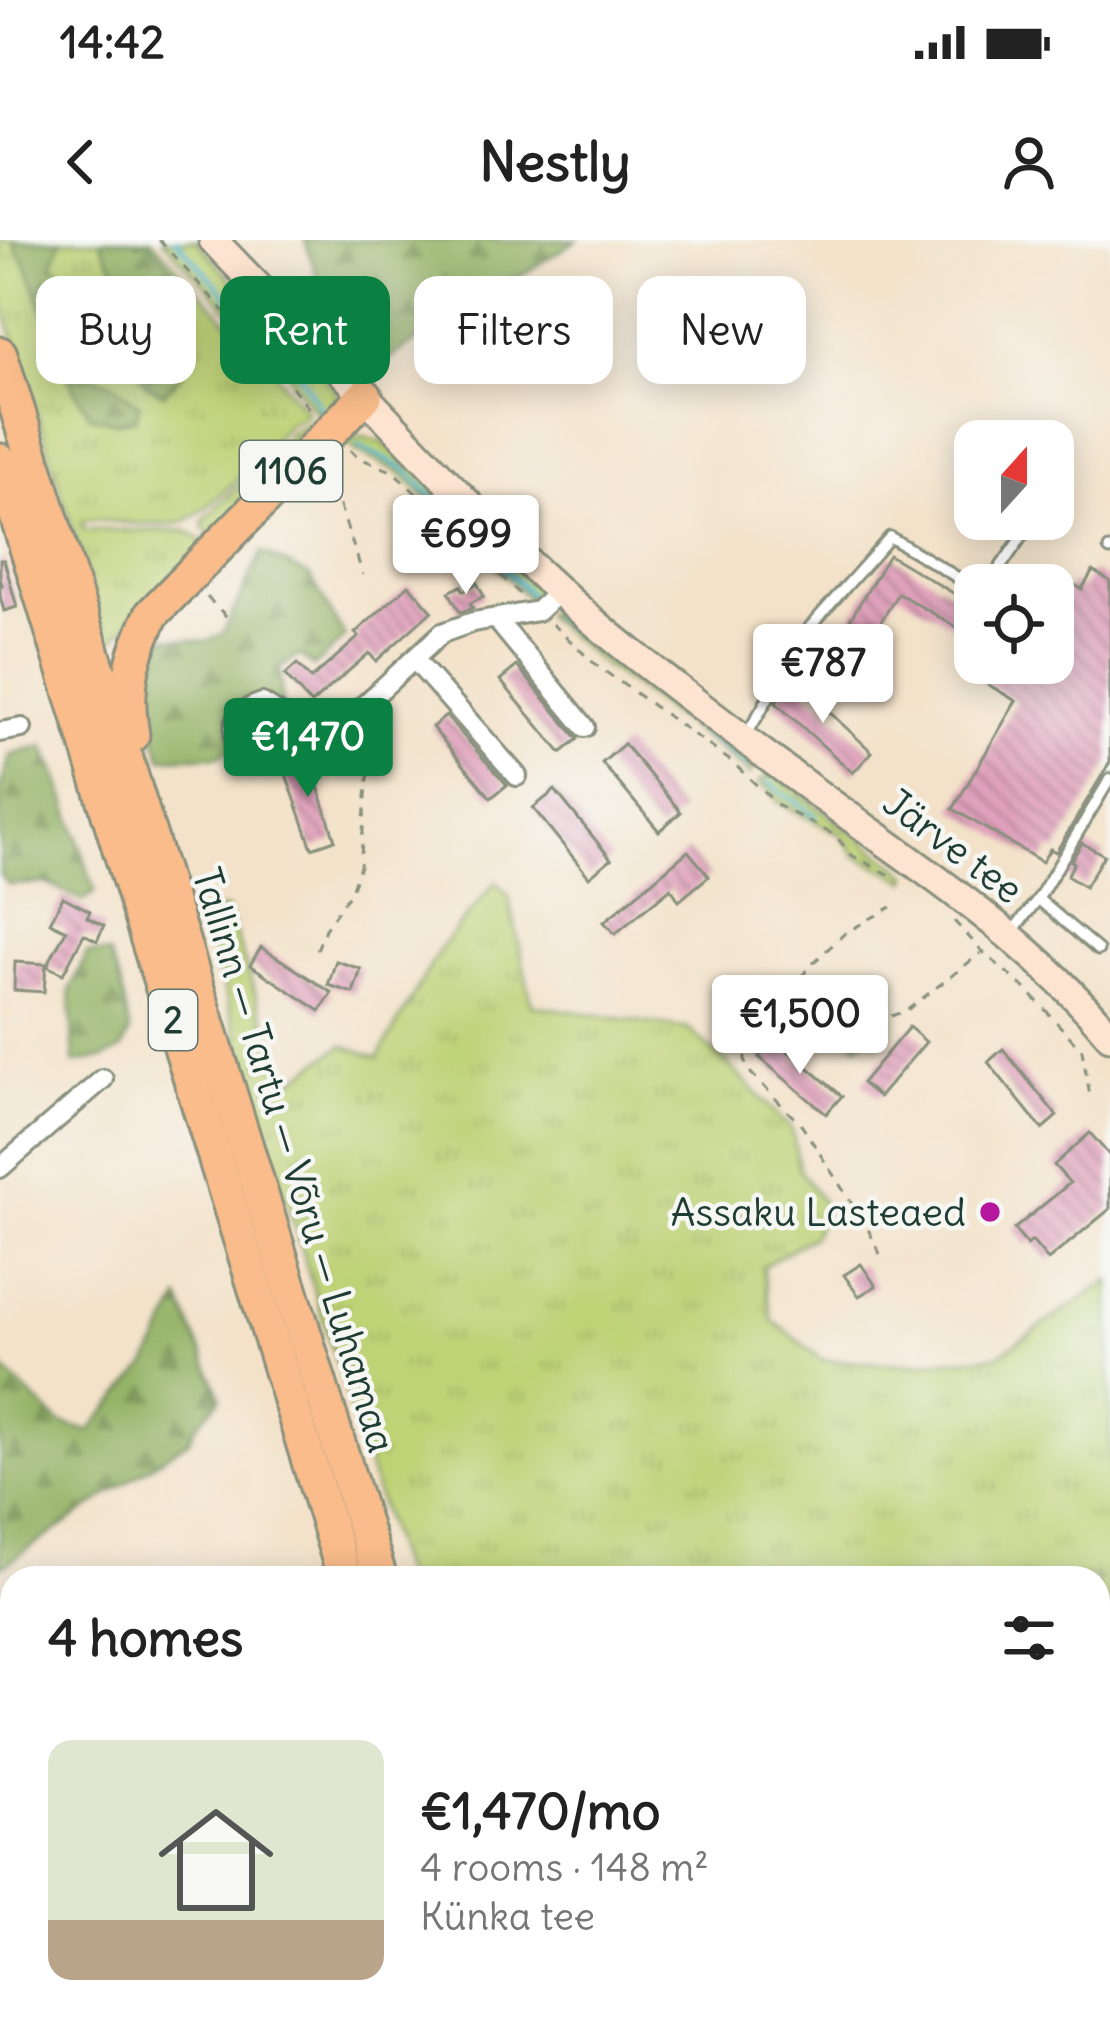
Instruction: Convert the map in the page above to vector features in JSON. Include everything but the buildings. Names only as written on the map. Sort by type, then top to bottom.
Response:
[{"type":"highway","name":"Tallinn — Tartu — Võru — Luhamaa","points":[[0,354],[376,1566]]},
{"type":"highway","name":"1106","points":[[146,825],[128,711],[129,676],[152,614],[364,396]]},
{"type":"highway","name":"Tallinn — Tartu — Võru — Luhamaa","points":[[0,461],[341,1566]]},
{"type":"street","name":"Järve tee","points":[[213,240],[559,591],[638,659],[924,870],[1047,968],[1106,1022]]},
{"type":"street","points":[[235,750],[233,725],[244,710],[262,704],[284,715],[298,730],[320,735],[334,732],[442,633],[473,622],[538,611],[559,591]]},
{"type":"street","points":[[496,619],[585,727]]},
{"type":"street","points":[[414,659],[517,776]]},
{"type":"street","points":[[0,732],[22,728]]},
{"type":"street","points":[[0,1168],[103,1078]]},
{"type":"lane","points":[[744,738],[810,627],[890,537],[954,575]]},
{"type":"lane","points":[[1009,937],[1038,899],[1110,778]]},
{"type":"lane","points":[[1038,899],[1098,950]]},
{"type":"path","points":[[320,441],[363,575]]},
{"type":"path","points":[[0,578],[3,588]]},
{"type":"path","points":[[187,578],[227,617]]},
{"type":"path","points":[[317,950],[360,866],[382,688]]},
{"type":"path","points":[[880,1253],[802,1126],[746,1068],[744,1048],[812,964],[845,933],[891,907]]},
{"type":"path","points":[[891,1016],[906,1011],[982,952]]},
{"type":"path","points":[[1053,1018],[1082,1050],[1090,1096]]},
{"type":"green space","points":[[0,240],[152,240],[185,276],[36,276],[36,384],[196,384],[196,287],[220,313],[220,384],[284,384],[306,411],[188,520],[165,525],[82,522],[84,530],[187,531],[205,542],[113,640],[105,634],[0,293]]},
{"type":"green space","points":[[13,240],[61,240],[52,265],[67,276],[36,276],[36,290]]},
{"type":"green space","points":[[101,240],[134,240],[137,244],[147,240],[178,276],[122,276]]},
{"type":"green space","points":[[163,240],[196,240],[228,276],[220,276],[220,301]]},
{"type":"green space","points":[[305,240],[577,240],[520,276],[414,276],[414,343],[390,358],[390,276],[317,276]]},
{"type":"green space","points":[[72,384],[113,384],[140,405],[135,419],[117,422],[90,416]]},
{"type":"green space","points":[[145,384],[173,384],[164,394]]},
{"type":"green space","points":[[294,384],[335,388],[338,396],[325,420]]},
{"type":"green space","points":[[310,422],[316,424],[211,536],[205,530],[205,519],[291,432]]},
{"type":"green space","points":[[344,439],[382,442],[408,461],[545,595],[536,606],[401,473],[358,452]]},
{"type":"green space","points":[[262,552],[310,576],[345,637],[314,667],[300,655],[280,668],[282,704],[264,725],[219,756],[162,758],[149,719],[150,676],[163,637],[207,641],[223,633]]},
{"type":"green space","points":[[562,610],[756,764],[750,775],[598,661],[544,614]]},
{"type":"green space","points":[[44,746],[95,892],[84,901],[45,883],[9,885],[0,875],[0,788],[11,755]]},
{"type":"green space","points":[[769,774],[909,875],[907,881],[855,855],[841,835],[778,802],[759,783]]},
{"type":"green space","points":[[496,882],[509,897],[532,1005],[688,1029],[792,1130],[799,1169],[826,1208],[813,1236],[762,1267],[772,1320],[823,1360],[900,1364],[997,1356],[1110,1280],[1110,1566],[399,1566],[202,911],[227,909],[286,1085],[343,1045],[378,1058],[441,947]]},
{"type":"green space","points":[[87,953],[109,954],[130,1031],[122,1049],[74,1063],[70,990]]},
{"type":"green space","points":[[840,979],[878,1012],[875,1028],[858,1045],[842,1031],[837,1034],[818,1003],[831,982]]},
{"type":"green space","points":[[180,1299],[221,1398],[189,1440],[0,1566],[0,1366],[60,1423],[89,1431],[147,1365]]},
{"type":"waterway","points":[[176,240],[220,288]]},
{"type":"waterway","points":[[306,384],[322,412]]},
{"type":"waterway","points":[[358,446],[405,469],[532,596]]},
{"type":"waterway","points":[[552,615],[749,767]]},
{"type":"waterway","points":[[768,782],[816,816]]},
{"type":"place","name":"Assaku Lasteaed","points":[[990,1212]]}]
